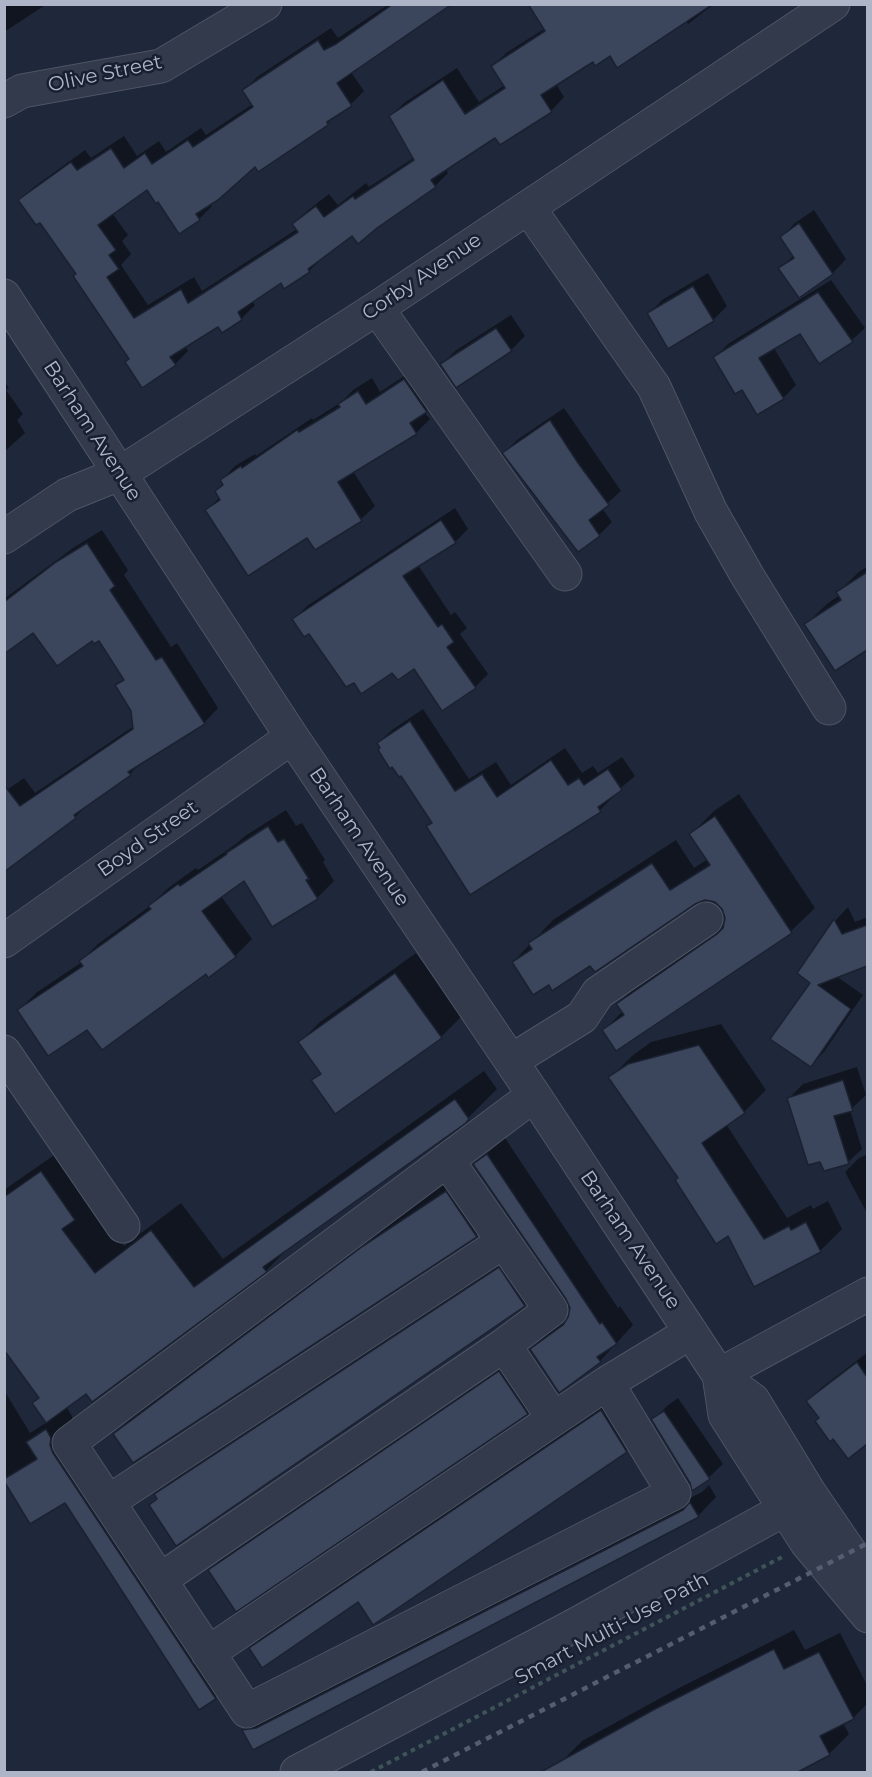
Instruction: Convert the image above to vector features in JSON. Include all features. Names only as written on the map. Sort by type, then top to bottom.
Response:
[{"type":"street","name":"Olive Street","points":[[4,101],[22,91],[161,66],[265,4]]},
{"type":"street","name":"Corby Avenue","points":[[4,537],[67,495],[119,474],[377,308],[832,4]]},
{"type":"street","points":[[528,207],[654,387],[711,512],[748,577],[829,708]]},
{"type":"street","name":"Barham Avenue","points":[[4,296],[292,737],[534,1095],[719,1375],[725,1415],[797,1501]]},
{"type":"street","points":[[377,308],[565,574]]},
{"type":"street","name":"Boyd Street","points":[[4,940],[292,737]]},
{"type":"street","points":[[511,1061],[582,1017],[598,993],[706,920]]},
{"type":"street","points":[[4,1052],[123,1226]]},
{"type":"street","points":[[534,1095],[69,1443],[247,1711],[674,1493],[607,1383]]},
{"type":"street","points":[[160,1580],[504,1346],[551,1310],[447,1160]]},
{"type":"street","points":[[108,1502],[503,1242]]},
{"type":"street","points":[[719,1375],[867,1294]]},
{"type":"street","points":[[208,1653],[607,1383],[691,1332]]},
{"type":"street","points":[[504,1346],[554,1419]]},
{"type":"street","points":[[797,1501],[807,1543],[867,1616]]},
{"type":"street","points":[[797,1501],[850,1552],[867,1573]]},
{"type":"street","points":[[297,1773],[575,1625],[797,1501]]},
{"type":"path","name":"Smart Multi-Use Path","points":[[371,1773],[807,1543]]},
{"type":"building","points":[[393,4],[452,4],[337,83],[352,106],[258,172],[255,167],[218,200],[196,214],[200,220],[179,234],[158,202],[156,204],[147,190],[98,225],[116,250],[109,255],[119,269],[107,277],[134,318],[181,289],[188,303],[298,232],[292,224],[316,206],[324,217],[353,196],[355,199],[414,160],[389,116],[443,80],[465,114],[505,88],[491,66],[545,31],[528,4],[713,4],[617,68],[610,56],[595,66],[593,62],[541,95],[552,112],[500,145],[495,138],[431,180],[436,187],[358,244],[352,236],[308,269],[310,272],[284,289],[281,283],[238,312],[242,320],[222,333],[218,327],[170,357],[176,365],[142,388],[125,362],[129,359],[73,276],[76,274],[40,223],[36,225],[18,200],[71,162],[77,170],[111,148],[124,168],[145,153],[152,164],[188,140],[193,147],[253,107],[242,90],[318,40],[324,50],[336,44]]},
{"type":"building","points":[[799,223],[833,274],[799,298],[778,268],[794,258],[780,237]]},
{"type":"building","points":[[693,286],[714,321],[668,349],[647,313]]},
{"type":"building","points":[[818,292],[853,342],[819,364],[800,334],[759,358],[784,399],[757,415],[742,390],[735,394],[713,357]]},
{"type":"building","points":[[496,328],[512,351],[456,388],[440,364]]},
{"type":"building","points":[[404,379],[427,412],[410,423],[417,434],[338,482],[362,521],[315,550],[307,538],[248,576],[205,510],[220,500],[215,491],[223,485],[220,480],[241,466],[242,468],[297,430],[299,432],[340,407],[338,404],[358,391],[366,404]]},
{"type":"building","points":[[550,420],[609,505],[589,520],[600,536],[578,552],[502,453]]},
{"type":"building","points":[[441,520],[456,543],[403,576],[438,627],[442,624],[454,642],[447,647],[476,688],[442,711],[414,669],[398,680],[392,673],[361,694],[354,683],[346,687],[309,634],[304,637],[292,619]]},
{"type":"building","points":[[87,543],[115,586],[110,590],[156,660],[162,657],[205,724],[128,772],[131,775],[74,815],[76,818],[4,872],[4,785],[20,806],[133,729],[131,711],[115,685],[124,680],[99,641],[94,644],[92,641],[57,666],[33,633],[4,654],[4,602],[56,562]]},
{"type":"building","points":[[867,572],[867,650],[835,671],[804,624],[841,600],[836,592]]},
{"type":"building","points":[[410,721],[455,791],[482,774],[497,797],[551,760],[568,785],[579,778],[584,785],[608,769],[622,790],[598,807],[601,812],[470,895],[426,826],[432,823],[401,776],[399,777],[392,767],[390,769],[378,750],[380,748],[377,743]]},
{"type":"building","points":[[715,816],[792,933],[616,1051],[602,1030],[624,1015],[616,1004],[723,928],[725,918],[722,909],[715,902],[705,900],[695,904],[595,972],[590,966],[552,991],[549,985],[533,995],[512,962],[532,949],[528,943],[652,863],[670,890],[710,865],[689,834]]},
{"type":"building","points":[[268,826],[278,842],[284,839],[309,879],[306,880],[318,899],[272,927],[244,881],[202,911],[236,957],[208,978],[206,974],[102,1050],[87,1030],[48,1056],[17,1010],[83,966],[79,961],[151,909],[148,906],[178,884],[180,886]]},
{"type":"building","points":[[834,919],[842,934],[867,925],[867,966],[818,985],[851,1009],[811,1067],[770,1039],[810,983],[797,973]]},
{"type":"building","points":[[395,973],[442,1038],[335,1114],[311,1080],[321,1074],[298,1042]]},
{"type":"building","points":[[699,1045],[745,1113],[702,1143],[764,1239],[789,1226],[791,1230],[806,1222],[821,1252],[754,1287],[728,1236],[716,1244],[675,1180],[678,1178],[608,1077],[628,1064]]},
{"type":"building","points":[[843,1080],[853,1111],[834,1116],[849,1164],[824,1171],[820,1162],[808,1165],[787,1098]]},
{"type":"building","points":[[455,1099],[469,1119],[466,1123],[263,1267],[267,1272],[92,1402],[86,1394],[46,1423],[32,1403],[39,1398],[4,1350],[4,1197],[41,1171],[75,1220],[62,1229],[95,1273],[151,1230],[194,1287]]},
{"type":"building","points":[[487,1154],[600,1324],[602,1322],[617,1344],[597,1357],[601,1362],[559,1393],[530,1349],[563,1325],[570,1308],[473,1164]]},
{"type":"building","points":[[446,1191],[477,1237],[133,1463],[113,1434],[363,1246]]},
{"type":"building","points":[[499,1267],[525,1306],[176,1546],[149,1505],[157,1499],[154,1494]]},
{"type":"building","points":[[857,1362],[867,1377],[867,1444],[848,1459],[833,1439],[830,1442],[815,1421],[819,1418],[806,1401]]},
{"type":"building","points":[[499,1371],[528,1414],[236,1612],[208,1570]]},
{"type":"building","points":[[601,1410],[627,1452],[373,1625],[358,1602],[262,1668],[249,1648]]},
{"type":"building","points":[[664,1411],[710,1479],[692,1491],[690,1483],[651,1419]]},
{"type":"building","points":[[46,1429],[51,1438],[50,1445],[53,1453],[216,1699],[199,1710],[65,1503],[30,1524],[4,1481],[37,1459],[26,1442]]},
{"type":"building","points":[[690,1502],[699,1517],[253,1750],[242,1730],[256,1728],[683,1510]]},
{"type":"building","points":[[774,1649],[784,1669],[819,1652],[854,1719],[820,1736],[830,1755],[796,1773],[539,1773],[655,1709]]},
{"type":"railway","points":[[422,1772],[868,1543]]}]
